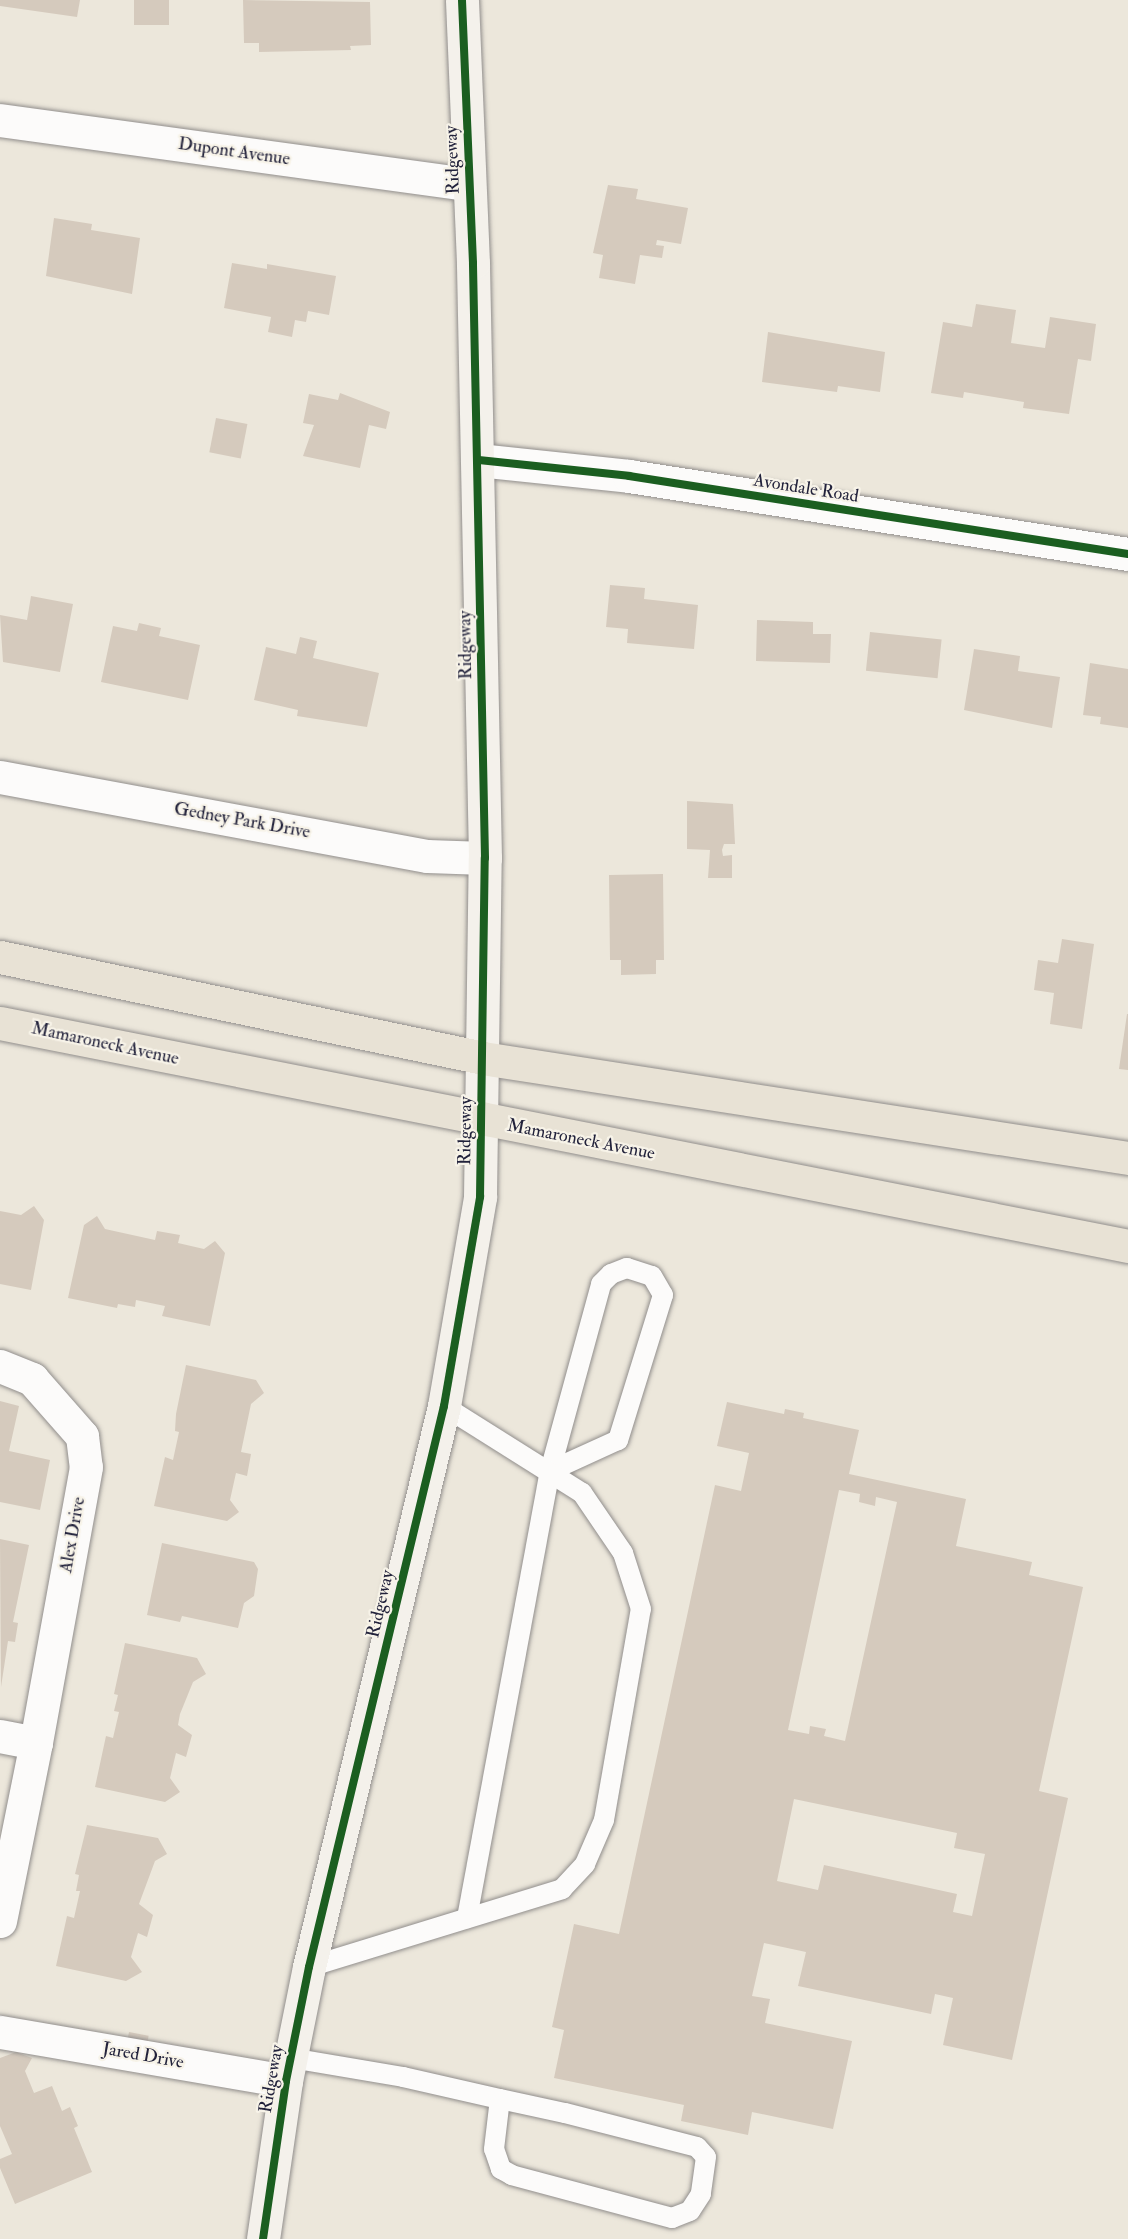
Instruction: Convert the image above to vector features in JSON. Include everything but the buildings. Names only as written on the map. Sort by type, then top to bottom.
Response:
[{"type":"main road","points":[[0,957],[482,1058],[1128,1158]]},
{"type":"main road","name":"Mamaroneck Avenue","points":[[0,1023],[482,1121],[1128,1246]]},
{"type":"street","name":"Ridgeway","points":[[263,2239],[289,2069],[309,1967],[444,1406],[480,1197],[485,858],[478,460],[462,0]]},
{"type":"street","name":"Dupont Avenue","points":[[0,120],[468,184]]},
{"type":"street","name":"Avondale Road","points":[[478,460],[629,476],[1128,554]]},
{"type":"street","name":"Gedney Park Drive","points":[[0,777],[428,856],[485,858]]},
{"type":"street","name":"Alex Drive","points":[[0,1365],[32,1379],[82,1436],[86,1467],[36,1743],[0,1921]]},
{"type":"street","points":[[0,1736],[36,1743]]},
{"type":"street","name":"Jared Drive","points":[[0,2032],[289,2069]]},
{"type":"lane","points":[[466,1918],[550,1471],[601,1284],[611,1274],[627,1268],[652,1276],[663,1295],[618,1440],[550,1471]]},
{"type":"lane","points":[[309,1967],[562,1889],[585,1864],[604,1820],[641,1609],[623,1553],[582,1492],[444,1406]]},
{"type":"lane","points":[[289,2069],[500,2099],[697,2147],[706,2157],[701,2193],[690,2211],[672,2218],[512,2175],[501,2169],[494,2149],[500,2099]]},
{"type":"cycle path","points":[[263,2239],[286,2081],[309,1967],[444,1406],[480,1197],[485,858],[473,263],[462,0]]},
{"type":"cycle path","points":[[478,460],[629,476],[1128,554]]}]
